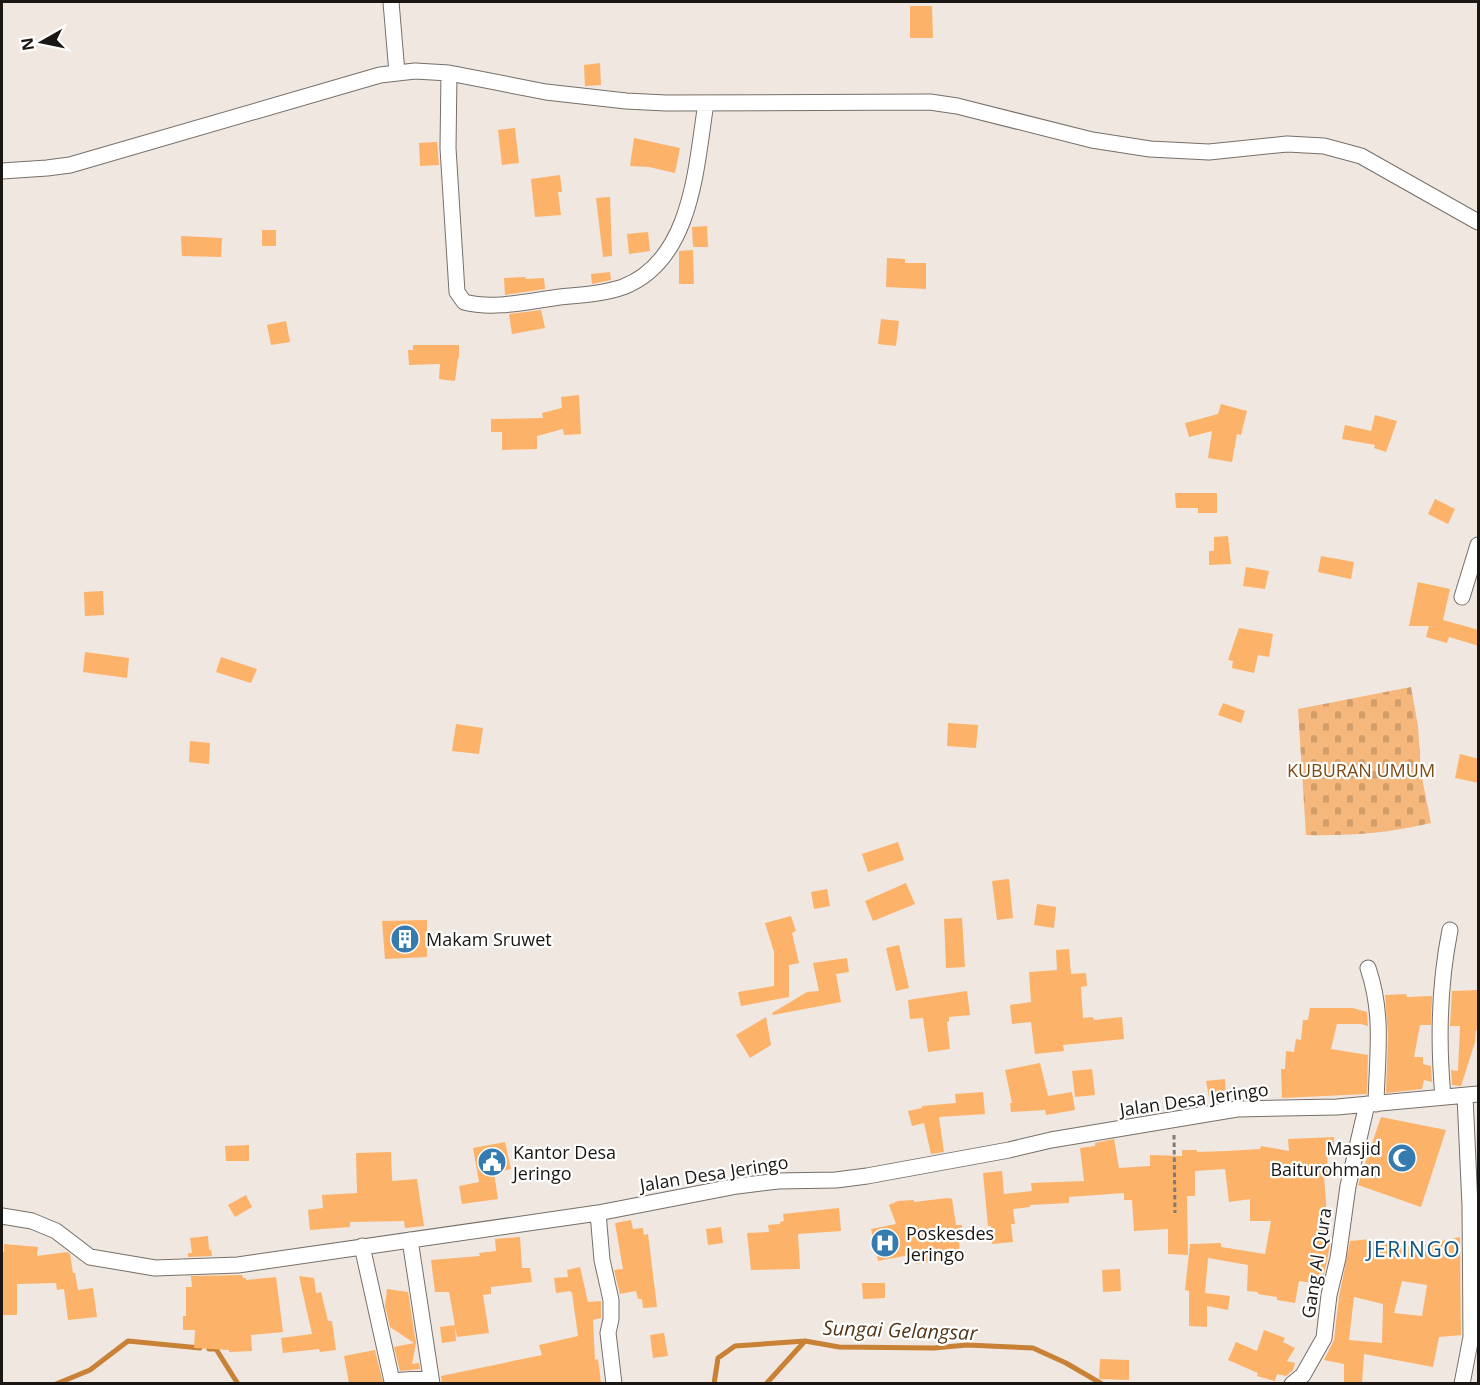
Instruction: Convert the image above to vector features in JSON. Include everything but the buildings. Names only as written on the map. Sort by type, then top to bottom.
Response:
[{"type":"street","points":[[392,2],[397,72]]},
{"type":"street","points":[[2,171],[70,165],[380,75],[397,72],[449,73],[585,97],[636,101],[930,102],[968,108],[1092,140],[1150,149],[1209,152],[1287,144],[1324,146],[1360,156],[1479,222]]},
{"type":"street","points":[[449,73],[448,148],[457,292],[464,302],[471,304],[507,304],[605,291],[633,282],[652,267],[674,240],[688,207],[706,103]]},
{"type":"street","points":[[1462,597],[1479,545]]},
{"type":"street","points":[[1443,1097],[1440,1062],[1442,983],[1450,930]]},
{"type":"street","name":"Gang Al Qura","points":[[1292,1383],[1303,1375],[1324,1338],[1348,1186],[1371,1104],[1379,1060],[1379,1022],[1373,983],[1368,968]]},
{"type":"street","points":[[1462,1383],[1471,1336],[1472,1095]]},
{"type":"street","name":"Jalan Desa Jeringo","points":[[2,1216],[32,1221],[57,1231],[90,1257],[155,1268],[238,1264],[598,1213],[765,1182],[836,1180],[867,1176],[1051,1140],[1238,1109],[1371,1104],[1472,1095]]},
{"type":"street","points":[[598,1213],[602,1260],[611,1300],[608,1333],[614,1383]]},
{"type":"street","points":[[362,1246],[392,1381],[431,1381],[410,1240]]},
{"type":"path","points":[[1174,1121],[1175,1213]]},
{"type":"green space","name":"KUBURAN UMUM","points":[[1411,687],[1418,726],[1421,773],[1431,823],[1369,833],[1306,835],[1298,709]]},
{"type":"waterway","name":"Sungai Gelangsar","points":[[56,1384],[90,1370],[128,1341],[200,1348]]},
{"type":"waterway","name":"Sungai Gelangsar","points":[[714,1384],[718,1358],[735,1346],[805,1341],[839,1347],[934,1348],[967,1345],[1033,1348],[1066,1363],[1102,1384]]},
{"type":"waterway","points":[[766,1384],[805,1341]]},
{"type":"waterway","name":"Sungai Gelangsar","points":[[209,1349],[216,1349],[238,1384]]},
{"type":"place","name":"Makam Sruwet","points":[[405,939]]},
{"type":"place","name":"Masjid Baiturohman","points":[[1402,1158]]},
{"type":"place","name":"Kantor Desa Jeringo","points":[[492,1162]]},
{"type":"place","name":"Poskesdes Jeringo","points":[[885,1243]]},
{"type":"district","name":"JERINGO","points":[[1414,1249]]}]
